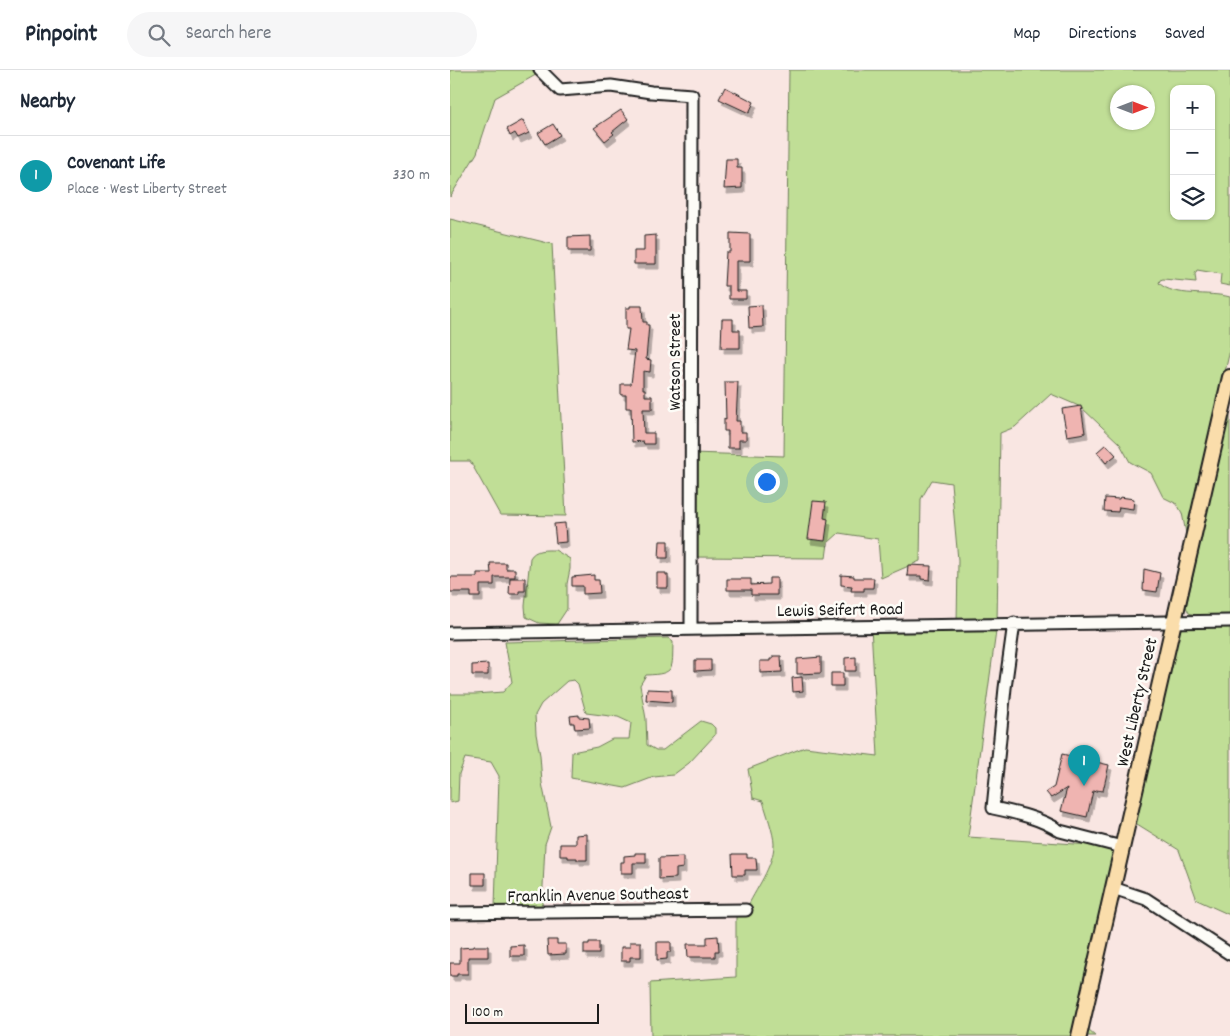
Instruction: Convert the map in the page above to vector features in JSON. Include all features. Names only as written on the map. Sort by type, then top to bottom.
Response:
[{"type":"main road","name":"West Liberty Street","points":[[1079,1036],[1230,377]]},
{"type":"street","name":"Watson Street","points":[[540,70],[560,90],[611,86],[692,95],[691,628]]},
{"type":"street","name":"Lewis Seifert Road","points":[[450,633],[1230,621]]},
{"type":"street","points":[[1014,623],[1005,688],[993,808],[1024,815],[1051,825],[1060,831],[1122,847]]},
{"type":"street","points":[[1113,888],[1146,899],[1230,954]]},
{"type":"street","name":"Franklin Avenue Southeast","points":[[450,914],[746,910]]},
{"type":"green space","points":[[450,70],[540,70],[541,72],[495,98],[477,153],[450,197]]},
{"type":"green space","points":[[789,70],[1230,70],[1230,286],[1220,284],[1221,274],[1197,270],[1195,274],[1196,282],[1163,279],[1159,283],[1173,291],[1230,297],[1230,350],[1188,533],[1186,533],[1182,513],[1177,504],[1163,497],[1151,473],[1130,462],[1120,444],[1081,407],[1051,394],[1015,427],[1000,433],[997,624],[968,837],[1122,847],[1082,1025],[1095,1036],[651,1036],[650,983],[736,977],[736,910],[746,910],[768,869],[774,844],[763,801],[753,798],[748,769],[805,747],[878,756],[871,626],[957,624],[958,560],[951,483],[932,480],[921,499],[920,561],[881,578],[878,539],[839,533],[828,543],[826,558],[691,557],[691,453],[784,456]]},
{"type":"green space","points":[[450,219],[552,244],[566,516],[500,515],[470,461],[450,461]]},
{"type":"green space","points":[[1230,408],[1230,615],[1195,615],[1189,613],[1186,607]]},
{"type":"green space","points":[[544,550],[555,550],[570,559],[567,609],[557,624],[539,623],[526,617],[525,606],[530,558],[535,553]]},
{"type":"green space","points":[[1230,621],[1230,915],[1197,900],[1179,850],[1129,819],[1174,622]]},
{"type":"green space","points":[[668,638],[673,642],[673,658],[670,668],[663,673],[646,675],[640,685],[646,719],[647,745],[656,750],[663,750],[701,721],[711,724],[715,728],[715,735],[689,763],[673,775],[654,777],[625,788],[571,778],[572,752],[597,747],[612,739],[629,739],[631,723],[618,717],[586,713],[578,684],[574,680],[567,681],[541,704],[535,715],[542,783],[551,827],[545,844],[542,907],[495,907],[499,776],[491,762],[465,758],[459,774],[458,801],[450,803],[450,694],[503,692],[512,682],[505,642]]},
{"type":"building","points":[[725,87],[754,102],[749,113],[719,99]]},
{"type":"building","points":[[621,110],[628,119],[612,132],[614,134],[605,141],[594,128]]},
{"type":"building","points":[[523,120],[529,133],[518,138],[515,133],[510,136],[507,129]]},
{"type":"building","points":[[553,124],[560,135],[545,144],[538,133]]},
{"type":"building","points":[[726,159],[737,159],[737,168],[742,168],[742,188],[724,189]]},
{"type":"building","points":[[730,233],[750,234],[750,261],[736,261],[736,291],[746,291],[746,299],[729,299],[729,286],[724,286],[726,252],[730,252]]},
{"type":"building","points":[[656,235],[656,264],[634,264],[634,251],[644,251],[644,236]]},
{"type":"building","points":[[590,236],[590,251],[568,251],[568,237]]},
{"type":"building","points":[[762,305],[763,327],[749,328],[748,306]]},
{"type":"building","points":[[630,306],[642,306],[643,322],[647,322],[647,325],[649,325],[646,359],[651,360],[650,372],[643,371],[643,389],[645,389],[645,396],[652,396],[652,409],[643,409],[644,433],[654,433],[654,444],[644,444],[643,441],[632,442],[631,408],[626,408],[626,395],[621,395],[621,384],[631,384],[635,351],[626,350],[629,329],[626,329],[626,308],[630,308]]},
{"type":"building","points":[[722,319],[733,319],[733,330],[740,330],[740,348],[721,348]]},
{"type":"building","points":[[725,382],[738,382],[736,421],[740,421],[740,432],[746,432],[746,440],[739,440],[739,448],[728,448],[728,431],[724,431],[724,419],[726,420]]},
{"type":"building","points":[[1081,406],[1085,433],[1067,436],[1062,409]]},
{"type":"building","points":[[1106,444],[1116,455],[1106,463],[1097,452]]},
{"type":"building","points":[[1120,497],[1134,499],[1133,509],[1119,507],[1118,512],[1104,511],[1105,498],[1119,499]]},
{"type":"building","points":[[813,501],[826,502],[824,518],[828,519],[825,541],[808,539]]},
{"type":"building","points":[[565,523],[566,542],[556,543],[554,524]]},
{"type":"building","points":[[660,541],[668,541],[668,558],[659,558]]},
{"type":"building","points":[[490,563],[506,563],[506,569],[515,569],[515,577],[494,577],[494,585],[480,585],[480,597],[471,597],[471,592],[450,592],[450,577],[477,577],[477,573],[491,573]]},
{"type":"building","points":[[908,565],[931,566],[930,580],[921,579],[921,576],[907,576]]},
{"type":"building","points":[[1144,569],[1160,573],[1157,592],[1143,590]]},
{"type":"building","points":[[657,573],[666,573],[668,575],[668,588],[657,588]]},
{"type":"building","points":[[594,575],[594,580],[599,580],[600,593],[583,594],[583,586],[572,586],[572,577]]},
{"type":"building","points":[[841,575],[854,576],[854,578],[874,578],[873,588],[864,588],[864,591],[851,591],[852,586],[841,585]]},
{"type":"building","points":[[510,578],[525,578],[525,591],[519,591],[519,594],[509,594]]},
{"type":"building","points":[[769,578],[777,578],[777,595],[751,595],[751,590],[727,590],[727,579],[751,579],[751,585],[769,584]]},
{"type":"building","points":[[773,656],[781,656],[782,672],[760,673],[760,661],[770,661],[770,659],[773,659]]},
{"type":"building","points":[[821,657],[821,673],[797,674],[797,659]]},
{"type":"building","points":[[856,657],[856,671],[845,671],[845,658]]},
{"type":"building","points":[[695,660],[711,660],[711,670],[695,671]]},
{"type":"building","points":[[488,664],[488,675],[472,675],[472,665]]},
{"type":"building","points":[[831,673],[843,673],[843,686],[831,686]]},
{"type":"building","points":[[802,677],[803,691],[793,692],[792,678]]},
{"type":"building","points":[[647,689],[672,690],[672,702],[646,700]]},
{"type":"building","points":[[579,715],[579,717],[589,718],[590,728],[575,729],[574,723],[571,723],[570,716]]},
{"type":"building","points":[[1062,754],[1109,765],[1103,791],[1093,791],[1087,817],[1061,811],[1067,788],[1051,798],[1046,792],[1054,787]]},
{"type":"building","points":[[587,834],[587,860],[560,856],[560,844],[576,844],[576,835]]},
{"type":"building","points":[[635,853],[646,853],[646,863],[633,863],[633,873],[621,873],[621,862],[624,862],[624,856],[635,855]]},
{"type":"building","points":[[732,854],[747,854],[747,858],[756,858],[757,870],[745,870],[745,875],[733,875]]},
{"type":"building","points":[[683,857],[683,868],[676,869],[676,878],[659,879],[659,858]]},
{"type":"building","points":[[472,873],[485,873],[485,885],[472,885]]},
{"type":"building","points":[[718,936],[719,951],[715,951],[715,957],[688,957],[687,944],[707,944],[707,937]]},
{"type":"building","points":[[547,940],[557,940],[557,944],[566,944],[566,954],[548,955]]},
{"type":"building","points":[[589,942],[599,942],[599,954],[584,954],[584,944],[589,944]]},
{"type":"building","points":[[630,942],[641,942],[641,957],[630,957],[630,961],[621,961],[621,947],[630,947]]},
{"type":"building","points":[[657,942],[671,942],[671,952],[667,952],[667,959],[657,960]]},
{"type":"building","points":[[524,945],[524,956],[510,956],[510,946]]},
{"type":"building","points":[[488,946],[488,957],[468,957],[468,974],[450,976],[450,963],[460,963],[460,948]]},
{"type":"place","name":"Covenant Life","points":[[1084,786]]}]
